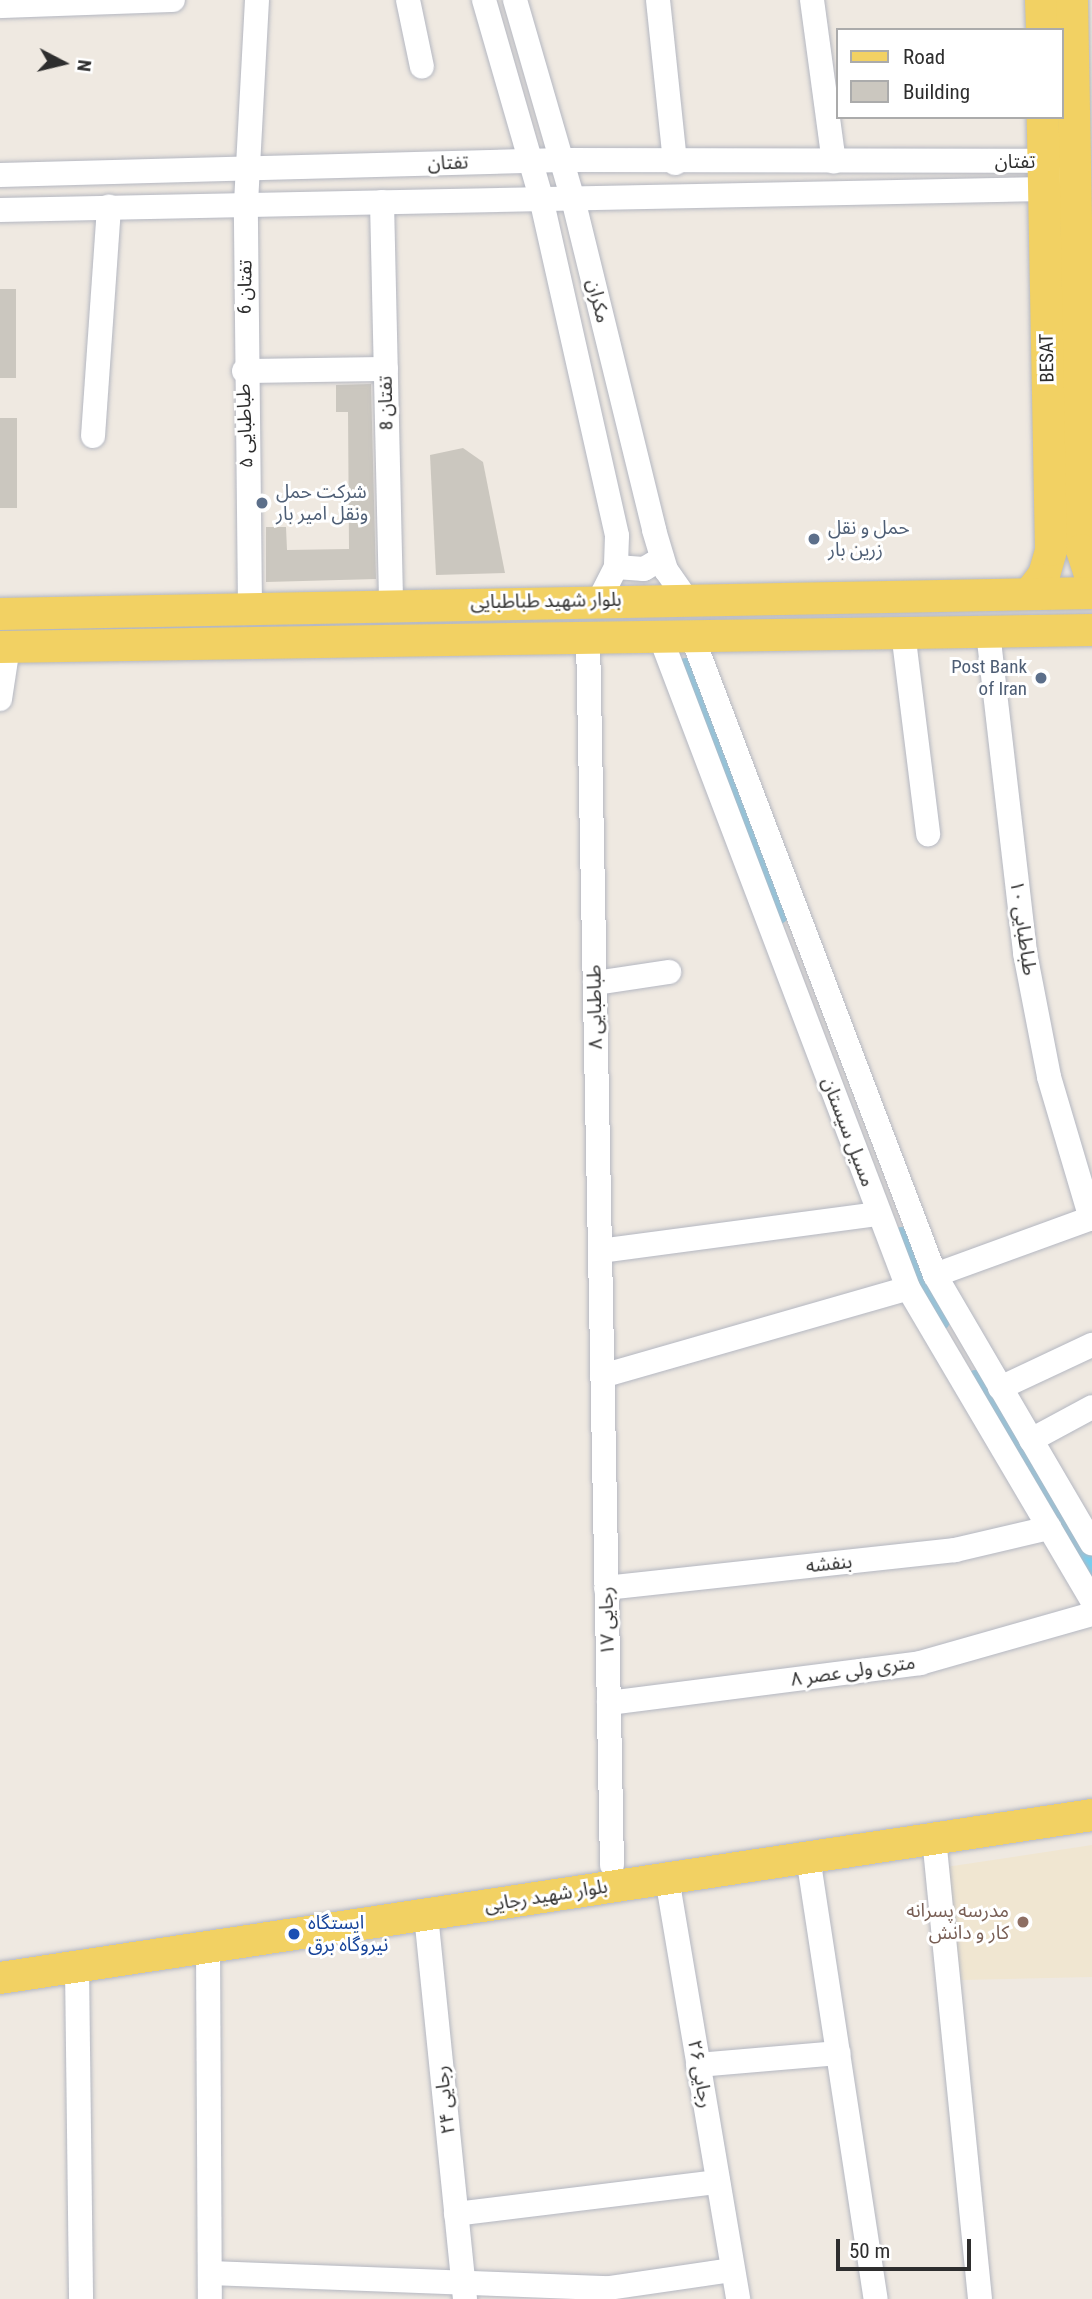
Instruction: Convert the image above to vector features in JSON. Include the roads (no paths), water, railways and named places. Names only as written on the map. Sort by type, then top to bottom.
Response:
[{"type":"main road","points":[[1041,0],[1042,28]]},
{"type":"main road","points":[[1072,0],[1082,550],[1092,580]]},
{"type":"main road","name":"BESAT","points":[[1030,594],[1044,575],[1051,550],[1043,119]]},
{"type":"main road","points":[[1051,550],[1082,550]]},
{"type":"main road","name":"بلوار شهید طباطبایی","points":[[0,614],[391,604],[1092,593]]},
{"type":"main road","points":[[900,596],[903,632]]},
{"type":"main road","name":"بلوار شهید طباطبایی","points":[[4,647],[1092,630]]},
{"type":"main road","name":"بلوار شهید رجایی","points":[[0,1978],[208,1947],[612,1865],[1092,1794]]},
{"type":"main road","name":"بلوار شهید رجایی","points":[[0,1957],[424,1904],[667,1878],[1092,1815]]},
{"type":"street","points":[[0,6],[173,0]]},
{"type":"street","name":"تفتان 6","points":[[244,371],[247,171],[257,0]]},
{"type":"street","points":[[408,0],[422,67]]},
{"type":"street","name":"مکران","points":[[484,0],[541,198],[617,536],[616,567],[599,600]]},
{"type":"street","points":[[658,0],[675,163]]},
{"type":"street","points":[[812,0],[834,163]]},
{"type":"street","name":"مکران","points":[[519,5],[573,199],[662,558],[686,599]]},
{"type":"street","name":"تفتان","points":[[0,175],[247,171],[530,160],[834,163],[1044,175]]},
{"type":"street","name":"تفتان","points":[[0,210],[246,203],[573,199],[1075,175]]},
{"type":"street","name":"تفتان 8","points":[[382,202],[391,604]]},
{"type":"street","points":[[93,436],[109,208]]},
{"type":"street","points":[[244,371],[386,369]]},
{"type":"street","name":"طباطبایی ۵","points":[[244,371],[250,607]]},
{"type":"street","points":[[616,567],[644,569],[662,558]]},
{"type":"street","points":[[903,632],[928,834]]},
{"type":"street","name":"طباطبایی ۱۰","points":[[988,632],[1025,953],[1049,1077],[1092,1219]]},
{"type":"street","name":"مسیل سیستان","points":[[660,636],[908,1288],[1092,1600]]},
{"type":"street","name":"مسیل سیستان","points":[[692,636],[935,1275],[1092,1544]]},
{"type":"street","name":"طباطبایی ۸","points":[[588,638],[603,1376]]},
{"type":"street","points":[[0,699],[4,647]]},
{"type":"street","points":[[595,983],[669,972]]},
{"type":"street","points":[[600,1251],[878,1214]]},
{"type":"street","points":[[935,1275],[1092,1219]]},
{"type":"street","points":[[603,1376],[908,1288]]},
{"type":"street","points":[[1000,1388],[1092,1345]]},
{"type":"street","name":"رجایی ۱۷","points":[[603,1376],[612,1865]]},
{"type":"street","points":[[1031,1440],[1092,1407]]},
{"type":"street","name":"بنفشه","points":[[606,1588],[956,1550],[1049,1528]]},
{"type":"street","name":"۸ متری ولی عصر","points":[[609,1703],[920,1663],[1092,1614]]},
{"type":"street","points":[[934,1839],[980,2299]]},
{"type":"street","points":[[808,1857],[876,2299]]},
{"type":"street","name":"رجایی ۲۶","points":[[667,1878],[738,2299]]},
{"type":"street","name":"رجایی ۲۴","points":[[424,1904],[465,2292]]},
{"type":"street","points":[[208,1947],[210,2299]]},
{"type":"street","points":[[76,1967],[81,2299]]},
{"type":"street","points":[[698,2065],[838,2053]]},
{"type":"street","points":[[456,2214],[718,2182]]},
{"type":"street","points":[[210,2273],[465,2292],[609,2288],[733,2270]]},
{"type":"waterway","points":[[685,667],[779,914]]},
{"type":"waterway","points":[[901,1236],[940,1320]]},
{"type":"waterway","points":[[975,1379],[1092,1569]]},
{"type":"place","name":"شرکت حمل ونقل امیر بار","points":[[262,503]]},
{"type":"place","name":"حمل و نقل زرین بار","points":[[814,539]]},
{"type":"place","name":"Post Bank of Iran","points":[[1041,678]]},
{"type":"place","name":"مدرسه پسرانه کار و دانش","points":[[1023,1922]]},
{"type":"place","name":"ایستگاه نیروگاه برق","points":[[294,1934]]}]
